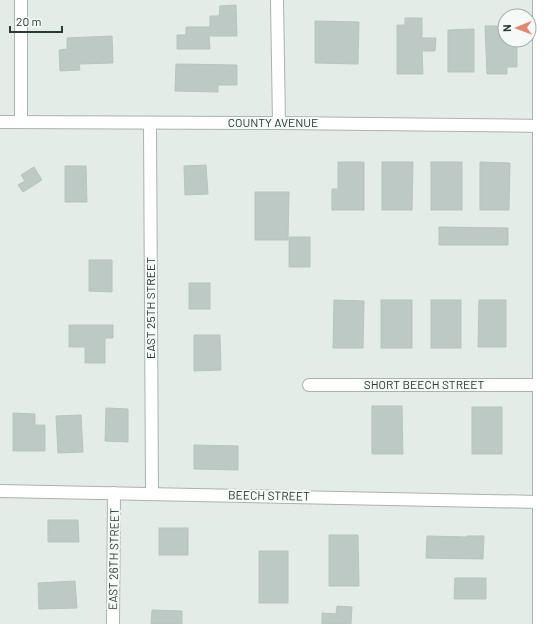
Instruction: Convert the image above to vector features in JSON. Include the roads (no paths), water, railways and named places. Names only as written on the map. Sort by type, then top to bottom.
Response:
[{"type":"street","points":[[21,122],[22,0]]},
{"type":"street","points":[[277,0],[279,123]]},
{"type":"street","points":[[538,624],[542,385],[542,126],[539,0]]},
{"type":"street","name":"COUNTY AVENUE","points":[[0,122],[542,126]]},
{"type":"street","name":"EAST 25TH STREET","points":[[150,123],[152,494]]},
{"type":"street","name":"SHORT BEECH STREET","points":[[309,385],[542,385]]},
{"type":"street","name":"BEECH STREET","points":[[0,491],[539,502]]},
{"type":"street","name":"EAST 26TH STREET","points":[[113,624],[114,493]]}]
